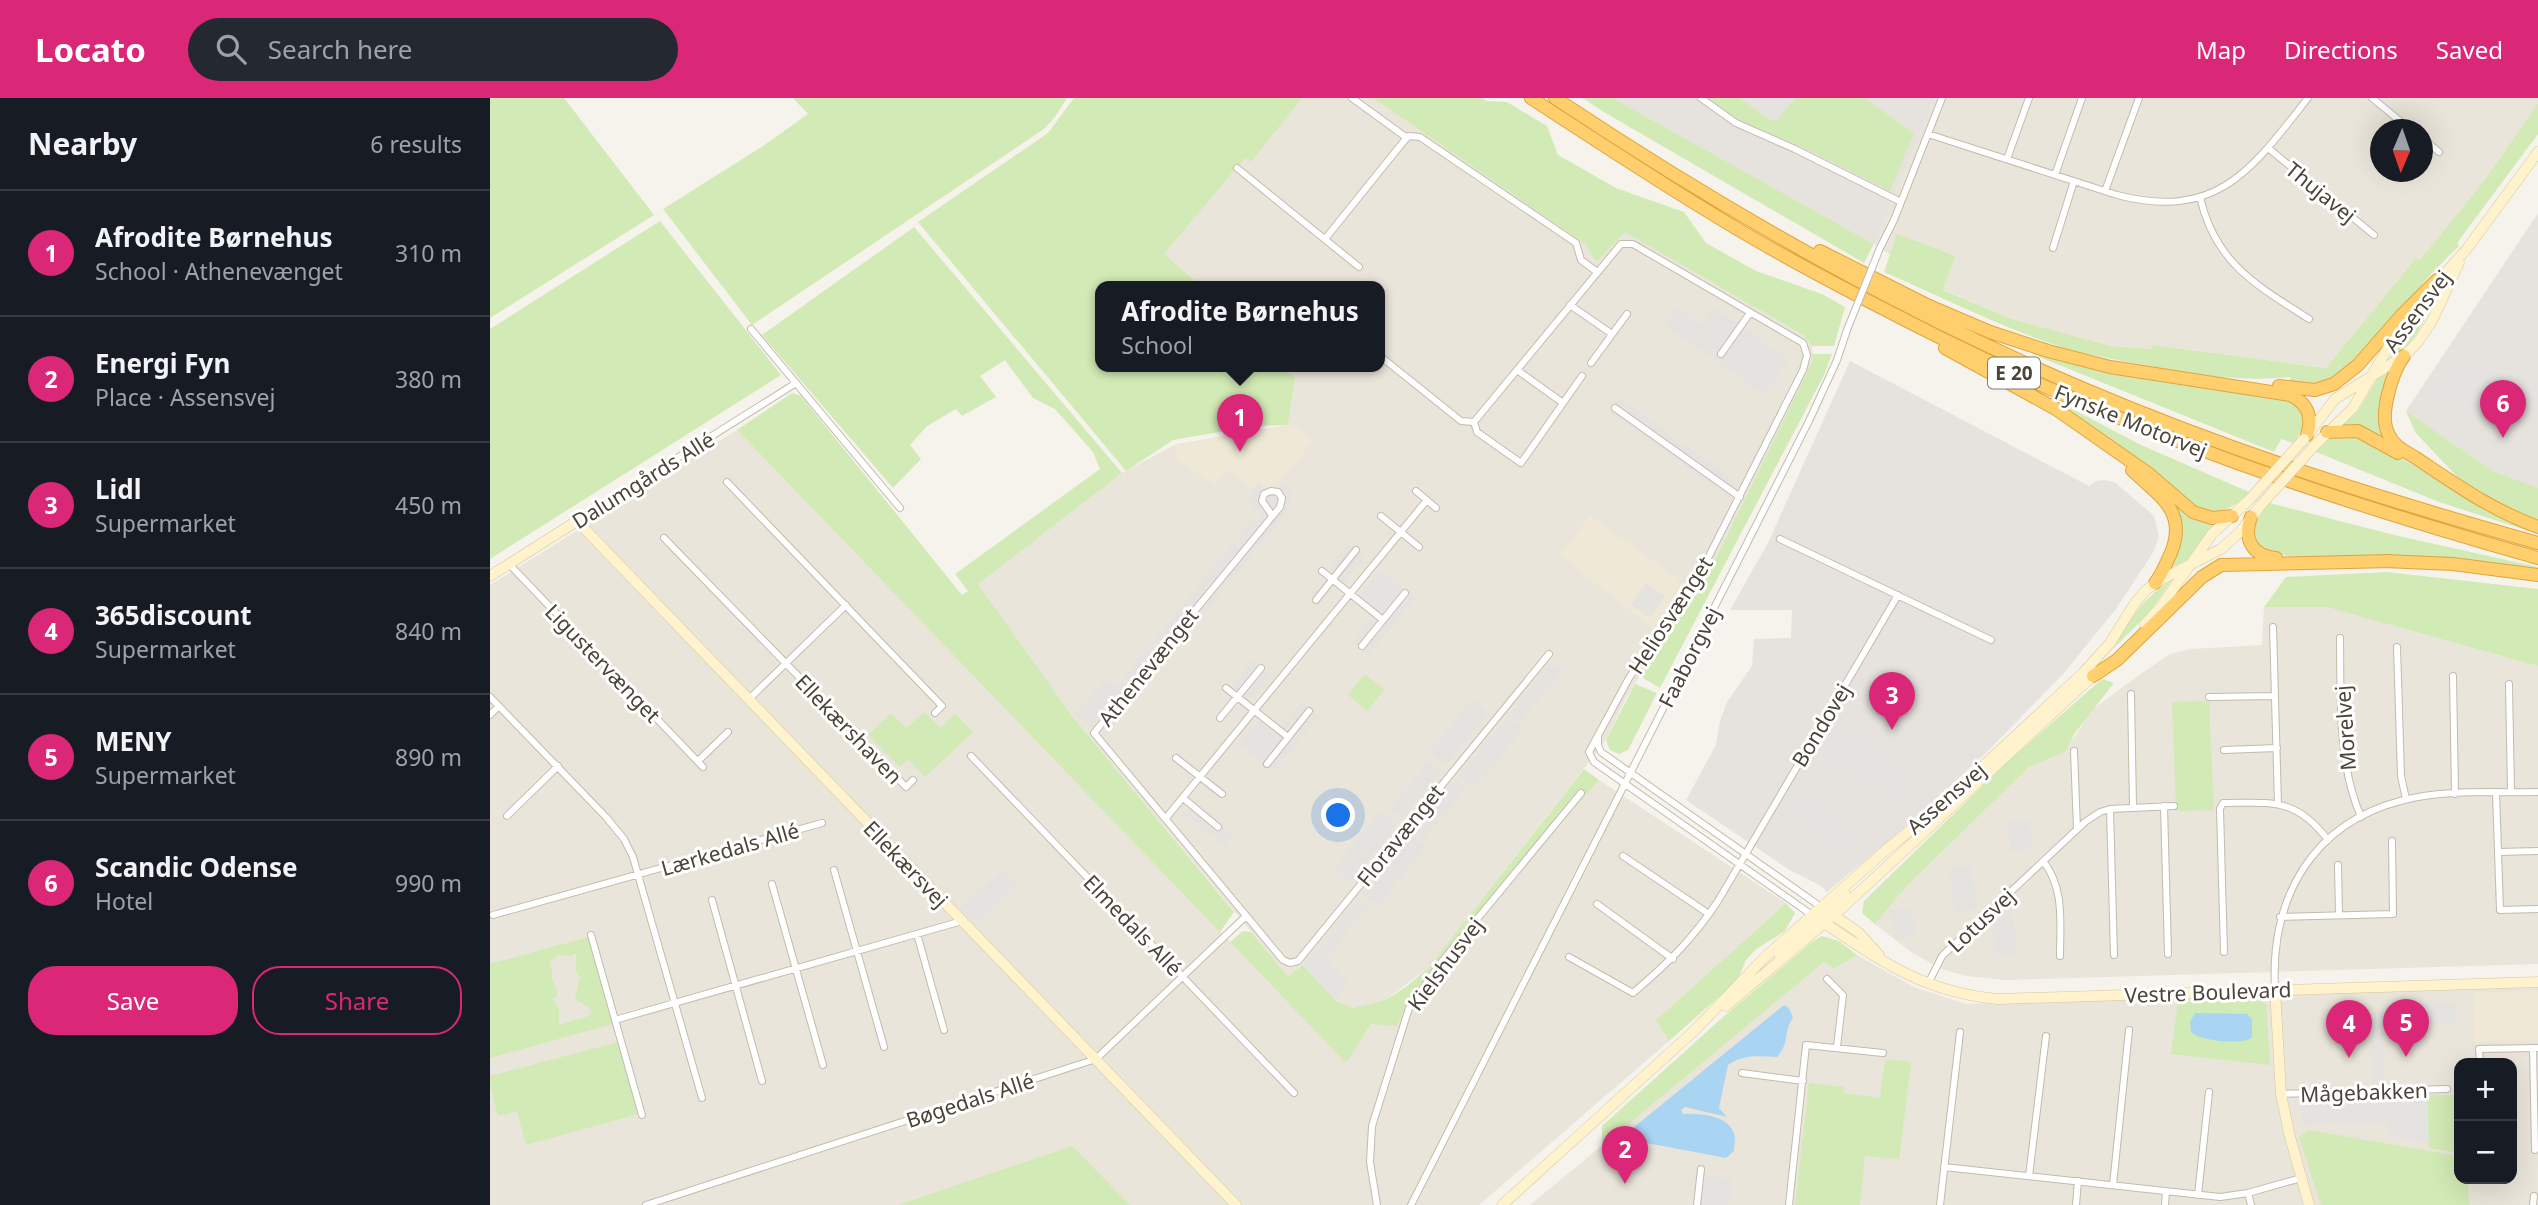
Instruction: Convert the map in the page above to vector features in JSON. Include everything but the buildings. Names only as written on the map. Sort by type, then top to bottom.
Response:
[{"type":"highway","name":"Fynske Motorvej","points":[[1531,98],[1727,223],[1876,305],[2010,371],[2175,440],[2377,511],[2538,558]]},
{"type":"highway","name":"Fynske Motorvej","points":[[1555,98],[1731,209],[1882,293],[2016,359],[2228,446],[2382,498],[2538,543]]},
{"type":"highway","points":[[1731,209],[1789,235],[1929,306],[1990,332],[2110,367],[2290,395],[2300,400],[2307,409],[2309,439]]},
{"type":"highway","points":[[2153,374],[2308,390],[2327,387],[2358,365],[2437,280]]},
{"type":"highway","points":[[1876,305],[1927,339],[2056,409],[2149,474],[2193,512],[2212,518],[2232,516]]},
{"type":"highway","points":[[2404,356],[2386,405],[2386,429],[2395,444],[2444,479]]},
{"type":"highway","points":[[2327,432],[2352,430],[2365,433],[2479,500],[2538,527]]},
{"type":"highway","points":[[2104,443],[2166,501],[2174,514],[2177,526],[2175,540],[2155,583]]},
{"type":"highway","points":[[2251,517],[2249,543],[2263,556],[2453,564],[2538,575]]},
{"type":"highway","points":[[2093,676],[2117,660],[2202,577],[2221,565],[2391,561]]},
{"type":"main road","name":"Assensvej","points":[[1502,1205],[1695,1030],[1742,994],[1774,958],[2093,676],[2160,609],[2212,534],[2309,439],[2327,432],[2353,408],[2399,330],[2437,280],[2466,250],[2538,152]]},
{"type":"main road","name":"Assensvej","points":[[1828,911],[1886,849],[1939,807],[2099,657],[2135,603],[2155,583],[2228,545],[2260,506],[2335,399],[2404,356],[2425,332],[2466,250]]},
{"type":"main road","name":"Dalumgårds Allé","points":[[490,576],[577,521]]},
{"type":"main road","name":"Ellekærsvej","points":[[577,521],[1236,1205]]},
{"type":"main road","name":"Vestre Boulevard","points":[[1828,911],[1858,932],[1886,963]]},
{"type":"main road","name":"Assensvej","points":[[1695,1030],[1765,957],[1818,919]]},
{"type":"main road","name":"Vestre Boulevard","points":[[1818,919],[1886,963],[1928,985],[1947,991],[1998,999],[2538,982]]},
{"type":"main road","name":"Mågebakken","points":[[2275,990],[2281,1094],[2309,1205]]},
{"type":"main road","name":"Assensvej","points":[[1495,1205],[1524,1183]]},
{"type":"street","points":[[1352,98],[1407,138]]},
{"type":"street","points":[[1701,98],[1736,123],[1796,149],[1901,202]]},
{"type":"street","name":"Faaborgvej","points":[[1411,1205],[1809,421],[1837,360],[1942,98]]},
{"type":"street","points":[[2007,159],[2029,98]]},
{"type":"street","points":[[2055,175],[2082,98]]},
{"type":"street","points":[[2105,191],[2139,98]]},
{"type":"street","points":[[2372,98],[2398,119]]},
{"type":"street","name":"Thujavej","points":[[1928,134],[2105,191],[2139,201],[2159,202],[2200,197],[2231,184],[2268,148],[2305,99]]},
{"type":"street","points":[[1325,239],[1407,138],[1420,137],[1576,243],[1581,260],[1597,272]]},
{"type":"street","points":[[2433,147],[2439,152]]},
{"type":"street","name":"Thujavej","points":[[2268,148],[2374,235]]},
{"type":"street","points":[[1237,168],[1359,267]]},
{"type":"street","points":[[2053,248],[2074,181]]},
{"type":"street","points":[[2200,197],[2214,237],[2231,262],[2256,285],[2309,318]]},
{"type":"street","name":"Heliosvænget","points":[[1474,422],[1621,244],[1633,243],[1796,338],[1806,349],[1807,355],[1802,370],[1740,497],[1693,585],[1629,678],[1590,752],[1590,758],[1625,784]]},
{"type":"street","points":[[1570,305],[1612,334]]},
{"type":"street","points":[[1721,354],[1750,313]]},
{"type":"street","points":[[1591,363],[1627,314]]},
{"type":"street","points":[[751,329],[900,508]]},
{"type":"street","points":[[1385,360],[1461,421],[1474,422],[1477,432],[1521,463],[1582,376]]},
{"type":"street","points":[[1517,370],[1563,403]]},
{"type":"street","name":"Dalumgårds Allé","points":[[577,521],[796,383]]},
{"type":"street","points":[[1615,408],[1740,497]]},
{"type":"street","points":[[727,482],[942,706],[935,713]]},
{"type":"street","points":[[1416,491],[1436,508]]},
{"type":"street","points":[[1246,916],[1166,818],[1427,500]]},
{"type":"street","name":"Athenevænget","points":[[1166,818],[1094,733],[1272,515]]},
{"type":"street","points":[[1381,516],[1419,547]]},
{"type":"street","name":"Ellekærshaven","points":[[664,538],[906,787],[913,780]]},
{"type":"street","points":[[1780,540],[1991,640]]},
{"type":"street","points":[[1316,600],[1356,550]]},
{"type":"street","name":"Ligustervænget","points":[[509,564],[701,764],[728,732]]},
{"type":"street","points":[[1322,571],[1384,620]]},
{"type":"street","points":[[1362,646],[1405,593]]},
{"type":"street","name":"Bondovej","points":[[1745,854],[1898,595]]},
{"type":"street","name":"Ellekærshaven","points":[[748,700],[846,605]]},
{"type":"street","points":[[2273,627],[2278,804]]},
{"type":"street","name":"Morelvej","points":[[2340,638],[2343,748],[2347,774],[2361,817]]},
{"type":"street","points":[[2397,648],[2401,776],[2406,799]]},
{"type":"street","name":"Floravænget","points":[[1246,916],[1283,960],[1290,963],[1297,961],[1549,654]]},
{"type":"street","points":[[1220,718],[1261,668]]},
{"type":"street","points":[[2453,676],[2455,794]]},
{"type":"street","points":[[2509,684],[2511,792]]},
{"type":"street","points":[[1226,688],[1288,737]]},
{"type":"street","points":[[2131,694],[2133,807]]},
{"type":"street","points":[[2209,697],[2275,696]]},
{"type":"street","name":"Lærkedals Allé","points":[[490,697],[624,839],[638,874]]},
{"type":"street","points":[[490,715],[499,706]]},
{"type":"street","points":[[1267,764],[1309,711]]},
{"type":"street","points":[[1599,732],[1598,746],[1601,752],[1631,773]]},
{"type":"street","points":[[2224,750],[2277,748]]},
{"type":"street","points":[[2074,751],[2077,829]]},
{"type":"street","name":"Elmedals Allé","points":[[971,756],[1294,1093]]},
{"type":"street","points":[[1176,758],[1222,794]]},
{"type":"street","points":[[507,816],[558,766]]},
{"type":"street","name":"Vestre Boulevard","points":[[1631,773],[1828,911]]},
{"type":"street","name":"Vestre Boulevard","points":[[1625,784],[1818,919]]},
{"type":"street","points":[[2275,990],[2275,951],[2280,917],[2300,874],[2328,839],[2361,817],[2406,799],[2455,794],[2538,792]]},
{"type":"street","name":"Kielshusvej","points":[[1377,1205],[1370,1162],[1372,1126],[1409,1008],[1440,964],[1581,793]]},
{"type":"street","points":[[2496,793],[2500,910],[2538,909]]},
{"type":"street","points":[[1183,798],[1218,827]]},
{"type":"street","points":[[2224,952],[2220,809],[2223,803],[2278,804],[2294,808],[2307,817],[2328,839]]},
{"type":"street","points":[[2164,806],[2168,954]]},
{"type":"street","name":"Lotusvej","points":[[1928,985],[1942,956],[2077,829],[2100,812],[2133,807],[2174,806]]},
{"type":"street","points":[[2110,809],[2115,955]]},
{"type":"street","name":"Lærkedals Allé","points":[[493,915],[822,823]]},
{"type":"street","points":[[2280,917],[2393,914],[2392,841]]},
{"type":"street","points":[[2498,852],[2538,851]]},
{"type":"street","points":[[1569,957],[1633,993],[1673,959],[1693,937],[1745,854]]},
{"type":"street","points":[[1623,856],[1709,914]]},
{"type":"street","points":[[2043,861],[2051,871],[2058,890],[2060,957]]},
{"type":"street","points":[[2338,865],[2339,915]]},
{"type":"street","points":[[834,870],[884,1047]]},
{"type":"street","points":[[638,874],[702,1098]]},
{"type":"street","points":[[772,884],[823,1065]]},
{"type":"street","points":[[712,900],[762,1081]]},
{"type":"street","points":[[1597,904],[1673,959]]},
{"type":"street","name":"Bøgedals Allé","points":[[646,1205],[1096,1059],[1246,916]]},
{"type":"street","points":[[615,1020],[962,921]]},
{"type":"street","points":[[917,934],[944,1030]]},
{"type":"street","points":[[591,935],[642,1115]]},
{"type":"street","points":[[1827,979],[1843,995],[1837,1047]]},
{"type":"street","points":[[2113,1185],[2129,1030]]},
{"type":"street","points":[[1940,1205],[1959,1032]]},
{"type":"street","points":[[2029,1176],[2046,1036]]},
{"type":"street","points":[[1789,1205],[1807,1045],[1883,1053]]},
{"type":"street","points":[[2480,1058],[2479,1049],[2535,1048],[2535,1150]]},
{"type":"street","points":[[1742,1073],[1802,1081]]},
{"type":"street","name":"Mågebakken","points":[[2281,1094],[2447,1089]]},
{"type":"street","points":[[2198,1195],[2209,1092]]},
{"type":"street","points":[[1944,1167],[2220,1197],[2248,1193],[2301,1178]]},
{"type":"street","points":[[1697,1205],[1701,1169]]},
{"type":"street","points":[[2076,1205],[2078,1181]]},
{"type":"street","points":[[2165,1205],[2166,1192]]},
{"type":"street","points":[[2248,1193],[2251,1205]]},
{"type":"street","points":[[2533,1205],[2534,1196]]},
{"type":"shaded area","points":[[1302,98],[1373,98],[1585,244],[1597,261],[1625,232],[1803,335],[1812,346],[1813,360],[1716,558],[1626,698],[1606,740],[1428,968],[1385,1000],[1353,1008],[1336,1001],[1303,965],[1288,976],[1072,716],[977,584],[1122,473],[1176,444],[1288,425],[1295,379],[1286,372],[1385,372],[1385,281],[1195,281],[1164,254],[1245,158],[1252,161]]},
{"type":"shaded area","points":[[1613,98],[1935,98],[1874,244]]},
{"type":"shaded area","points":[[1740,98],[1795,98],[1776,121]]},
{"type":"shaded area","points":[[1935,98],[2538,98],[2538,103],[2484,181],[2420,261],[2416,258],[2326,368],[2155,345],[2151,349],[2111,346],[2012,319],[1942,289],[1874,244]]},
{"type":"shaded area","points":[[2538,213],[2538,488],[2493,471],[2406,411]]},
{"type":"shaded area","points":[[1677,307],[1701,324],[1714,307],[1789,360],[1764,395],[1665,325]]},
{"type":"shaded area","points":[[2444,358],[2538,387],[2538,408],[2529,405],[2524,421],[2499,413],[2496,421],[2432,401]]},
{"type":"shaded area","points":[[1850,361],[2089,486],[2096,481],[2116,483],[2154,516],[2159,536],[2154,551],[2116,609],[2063,674],[1986,753],[1904,828],[1827,892],[1686,800],[1716,745],[1727,702],[1752,666],[1754,639],[1791,638],[1792,610],[1730,610],[1768,543]]},
{"type":"shaded area","points":[[1620,398],[1739,484],[1729,498],[1610,413]]},
{"type":"shaded area","points":[[1294,425],[1313,441],[1276,486],[1263,488],[1259,484],[1251,490],[1227,469],[1215,486],[1177,459],[1176,445]]},
{"type":"shaded area","points":[[737,430],[1346,1062],[1371,1024],[1397,1025],[1415,991],[1599,780],[1786,903],[1656,1020],[1669,1041],[1479,1205],[490,1205],[490,585]]},
{"type":"shaded area","points":[[1259,483],[1264,488],[1279,489],[1284,484],[1291,491],[1289,509],[1106,736],[1074,715],[1103,680],[1116,687],[1233,543],[1238,548],[1241,545],[1237,540],[1253,519],[1260,520],[1259,509],[1254,511],[1251,500],[1251,490]]},
{"type":"shaded area","points":[[1590,516],[1679,579],[1682,587],[1654,629],[1560,555]]},
{"type":"shaded area","points":[[1349,543],[1366,556],[1345,582],[1329,569]]},
{"type":"shaded area","points":[[1380,570],[1415,598],[1369,655],[1351,642],[1372,617],[1354,602]]},
{"type":"shaded area","points":[[1646,583],[1665,596],[1650,618],[1631,605]]},
{"type":"shaded area","points":[[2264,607],[2326,607],[2538,666],[2538,964],[2005,980],[1967,976],[1941,969],[1911,952],[1875,924],[1907,886],[2029,767],[2066,750],[2091,711],[2170,654],[2191,649],[2262,645]]},
{"type":"shaded area","points":[[1253,659],[1271,674],[1250,700],[1232,686]]},
{"type":"shaded area","points":[[1550,662],[1562,670],[1520,722],[1510,713]]},
{"type":"shaded area","points":[[1474,698],[1489,712],[1446,765],[1429,751]]},
{"type":"shaded area","points":[[1302,702],[1319,716],[1273,772],[1239,744],[1264,714],[1281,727]]},
{"type":"shaded area","points":[[1507,717],[1523,729],[1475,788],[1459,775]]},
{"type":"shaded area","points":[[1836,719],[1889,751],[1886,758],[1926,780],[1901,807],[1813,756]]},
{"type":"shaded area","points":[[1429,761],[1441,770],[1402,818],[1390,810]]},
{"type":"shaded area","points":[[1456,779],[1466,788],[1424,839],[1412,831]]},
{"type":"shaded area","points":[[1793,788],[1867,832],[1845,851],[1778,815]]},
{"type":"shaded area","points":[[1194,802],[1234,836],[1225,847],[1184,814]]},
{"type":"shaded area","points":[[1381,811],[1398,824],[1351,882],[1334,868]]},
{"type":"shaded area","points":[[2029,819],[2033,849],[2011,852],[2007,822]]},
{"type":"shaded area","points":[[1410,835],[1426,847],[1378,906],[1362,893]]},
{"type":"shaded area","points":[[1971,865],[1977,909],[1955,913],[1948,868]]},
{"type":"shaded area","points":[[1003,870],[1017,885],[980,922],[971,918],[960,908]]},
{"type":"shaded area","points":[[1358,896],[1369,905],[1328,956],[1318,948]]},
{"type":"shaded area","points":[[1912,907],[1916,936],[1894,939],[1890,910]]},
{"type":"shaded area","points":[[2012,911],[2018,953],[1996,956],[1991,921],[2000,919],[1999,913]]},
{"type":"shaded area","points":[[1317,949],[1349,983],[1336,1001],[1303,964]]},
{"type":"shaded area","points":[[1857,955],[1914,987],[1965,1004],[2538,987],[2538,1205],[1530,1205],[1824,962],[1834,969]]},
{"type":"shaded area","points":[[2538,991],[2538,1040],[2474,1042],[2473,993]]},
{"type":"shaded area","points":[[2456,1003],[2457,1024],[2386,1026],[2385,1004]]},
{"type":"shaded area","points":[[2383,1011],[2384,1084],[2372,1084],[2371,1012]]},
{"type":"shaded area","points":[[2427,1094],[2427,1142],[2388,1136],[2386,1122],[2303,1125],[2300,1098]]},
{"type":"shaded area","points":[[1697,1168],[1706,1168],[1706,1177],[1734,1178],[1728,1205],[1693,1205]]},
{"type":"green space","points":[[490,98],[564,98],[654,215],[490,318]]},
{"type":"green space","points":[[793,98],[1067,98],[1044,129],[752,325],[663,209],[763,146],[808,114]]},
{"type":"green space","points":[[1074,98],[1302,98],[1251,162],[1245,158],[1164,254],[1195,281],[1095,281],[1095,372],[1287,372],[1295,378],[1288,425],[1255,426],[1173,440],[1126,471],[918,222],[1048,133]]},
{"type":"green space","points":[[1373,98],[1482,98],[1487,101],[1507,102],[1547,126],[1558,155],[1616,188],[1684,212],[1706,243],[1756,271],[1822,294],[1845,307],[1834,346],[1812,346],[1803,335],[1625,232],[1597,262],[1585,244]]},
{"type":"green space","points":[[1583,98],[1613,98],[1874,244],[1864,263],[1602,111]]},
{"type":"green space","points":[[1708,98],[1740,98],[1776,121],[1795,98],[1864,98],[1914,133],[1890,191],[1813,152],[1738,119]]},
{"type":"green space","points":[[2538,103],[2538,134],[2457,243],[2459,246],[2430,275],[2365,353],[2325,385],[2288,385],[2291,377],[2249,379],[2185,372],[2072,350],[2012,329],[1884,272],[1897,234],[1955,256],[1943,290],[2012,319],[2111,346],[2151,349],[2154,345],[2326,368],[2416,258],[2420,260],[2484,181]]},
{"type":"green space","points":[[660,221],[781,375],[490,559],[490,329]]},
{"type":"green space","points":[[914,227],[1122,473],[978,584],[1072,716],[1234,912],[1220,932],[737,430],[792,393],[801,396],[962,595],[968,591],[955,574],[1100,469],[1093,452],[1055,409],[1033,398],[1005,360],[980,376],[996,397],[962,416],[956,409],[927,426],[910,445],[921,459],[893,488],[762,335]]},
{"type":"green space","points":[[2442,284],[2415,335],[2400,352],[2390,358],[2410,324]]},
{"type":"green space","points":[[2033,351],[2286,399],[2298,408],[2303,425],[2293,443],[2281,439],[2274,452],[2032,354]]},
{"type":"green space","points":[[1812,354],[1832,354],[1824,375],[1660,688],[1640,676],[1716,558],[1813,360]]},
{"type":"green space","points":[[2393,370],[2383,404],[2390,443],[2342,426],[2358,411],[2377,379]]},
{"type":"green space","points":[[2040,392],[2141,445],[2249,492],[2236,504],[2223,510],[2208,510],[2192,505]]},
{"type":"green space","points":[[2406,411],[2493,471],[2538,488],[2538,520],[2503,506],[2462,482],[2415,432]]},
{"type":"green space","points":[[2350,434],[2374,441],[2450,488],[2538,530],[2538,534],[2439,502],[2316,452],[2330,438]]},
{"type":"green space","points":[[2270,503],[2390,534],[2538,567],[2538,572],[2384,557],[2287,556],[2264,549],[2256,539],[2255,527]]},
{"type":"green space","points":[[2177,507],[2190,518],[2213,525],[2187,560],[2170,568],[2182,534]]},
{"type":"green space","points":[[2387,572],[2538,589],[2538,666],[2326,607],[2264,607],[2286,577]]},
{"type":"green space","points":[[2172,580],[2148,614],[2114,648],[2138,610],[2162,586]]},
{"type":"green space","points":[[1365,674],[1384,690],[1367,711],[1348,695]]},
{"type":"green space","points":[[2102,679],[2114,683],[2075,733],[2066,751],[2029,767],[1907,886],[1875,924],[1862,913],[1864,901],[2003,766]]},
{"type":"green space","points":[[1635,684],[1657,693],[1628,750],[1619,754],[1610,750],[1606,740]]},
{"type":"green space","points":[[2209,701],[2214,810],[2176,811],[2172,702]]},
{"type":"green space","points":[[924,712],[941,728],[955,713],[973,732],[925,777],[908,759],[900,767],[868,735],[891,713],[906,728]]},
{"type":"green space","points":[[1584,769],[1599,780],[1415,991],[1397,1026],[1371,1024],[1346,1063],[1230,942],[1243,931],[1251,932],[1288,976],[1303,965],[1336,1001],[1353,1008],[1385,1000],[1406,987],[1428,968]]},
{"type":"green space","points":[[1786,903],[1795,913],[1785,931],[1755,950],[1746,960],[1737,981],[1669,1041],[1656,1020]]},
{"type":"green space","points":[[1822,936],[1839,941],[1857,955],[1834,969],[1824,962],[1602,1146],[1602,1126],[1722,1018]]},
{"type":"green space","points":[[589,937],[613,1024],[490,1058],[490,964]],"holes":[[[576,953],[576,972],[581,978],[575,999],[592,1010],[589,1016],[559,1025],[559,1009],[552,999],[557,997],[557,991],[549,962],[559,955],[572,956]]]},
{"type":"green space","points":[[2261,1000],[2266,1004],[2270,1065],[2171,1054],[2178,1002]]},
{"type":"green space","points":[[618,1042],[638,1114],[526,1145],[517,1111],[498,1116],[490,1076]]},
{"type":"green space","points":[[1885,1059],[1911,1062],[1899,1159],[1865,1156],[1860,1205],[1795,1205],[1809,1083],[1844,1087],[1843,1093],[1880,1098]]},
{"type":"green space","points":[[2427,1095],[2454,1095],[2454,1152],[2429,1148]]},
{"type":"green space","points":[[2308,1130],[2454,1155],[2454,1184],[2468,1184],[2469,1205],[2321,1205],[2299,1137]]},
{"type":"green space","points":[[1072,1146],[1130,1205],[898,1205]]},
{"type":"water","points":[[1784,1005],[1789,1008],[1793,1018],[1784,1046],[1777,1057],[1745,1057],[1728,1065],[1719,1108],[1727,1117],[1685,1107],[1681,1110],[1683,1114],[1704,1115],[1726,1123],[1735,1136],[1734,1151],[1726,1158],[1631,1140],[1629,1135],[1633,1128]]},
{"type":"water","points":[[2195,1013],[2247,1014],[2252,1019],[2252,1038],[2230,1042],[2196,1035],[2191,1032],[2190,1022]]},
{"type":"place","name":"Scandic Odense","points":[[2503,438]]},
{"type":"place","name":"Afrodite Børnehus","points":[[1240,452]]},
{"type":"place","name":"Lidl","points":[[1892,730]]},
{"type":"place","name":"MENY","points":[[2406,1057]]},
{"type":"place","name":"365discount","points":[[2349,1058]]},
{"type":"place","name":"Energi Fyn","points":[[1625,1184]]}]
